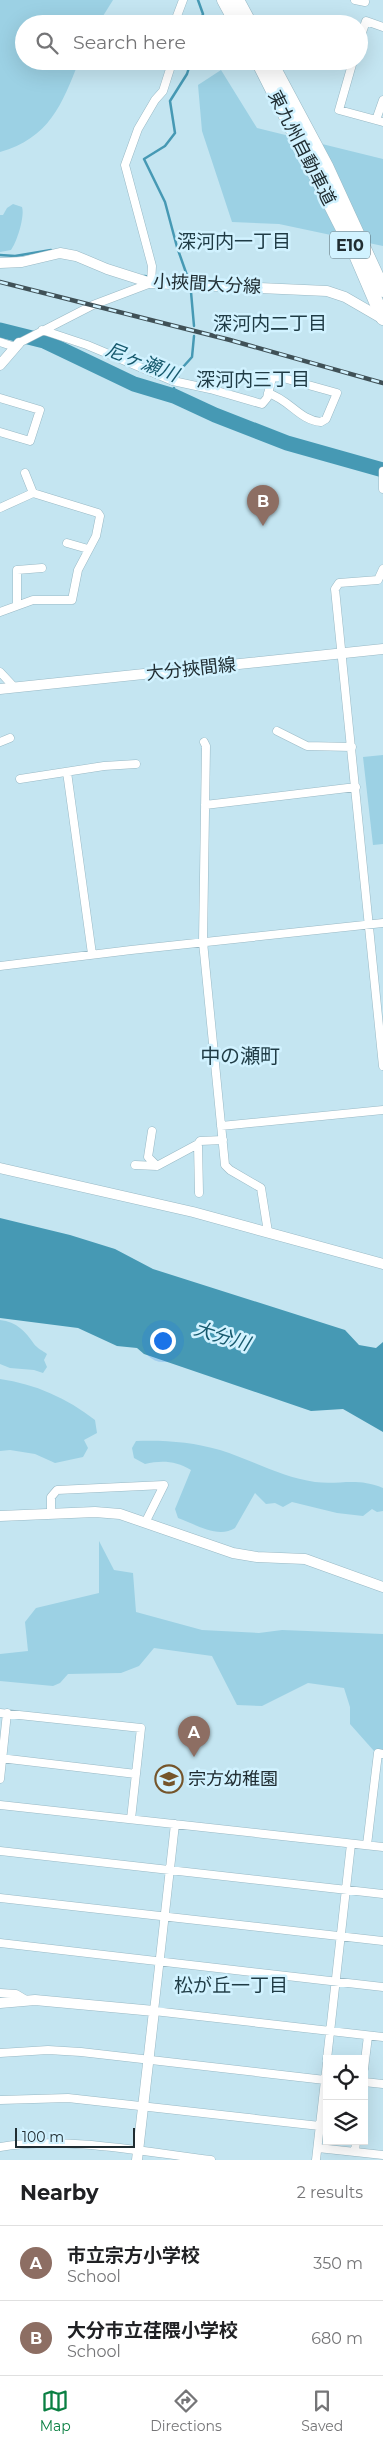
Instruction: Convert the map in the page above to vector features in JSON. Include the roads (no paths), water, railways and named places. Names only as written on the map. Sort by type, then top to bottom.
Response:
[{"type":"highway","points":[[224,0],[232,15]]},
{"type":"highway","points":[[237,0],[245,15]]},
{"type":"highway","name":"東九州自動車道","points":[[263,70],[321,169],[383,319]]},
{"type":"highway","name":"東九州自動車道","points":[[274,70],[321,169],[383,290]]},
{"type":"street","points":[[177,15],[183,0]]},
{"type":"street","points":[[355,0],[365,2]]},
{"type":"street","points":[[368,22],[383,27]]},
{"type":"street","points":[[0,365],[17,345],[41,330],[93,305],[151,283],[152,266],[125,165],[138,129],[155,100],[163,91],[170,70]]},
{"type":"street","points":[[350,70],[339,110],[380,121],[383,100]]},
{"type":"street","name":"小挾間大分線","points":[[0,263],[22,262],[53,254],[70,254],[107,269],[151,283],[328,291],[345,297],[383,319]]},
{"type":"street","points":[[41,330],[87,345],[173,381],[210,388],[262,404],[268,393],[272,378],[276,376],[337,393],[326,419],[321,422],[307,418],[285,399],[268,393]]},
{"type":"street","points":[[0,342],[17,345]]},
{"type":"street","points":[[0,398],[40,410],[30,441],[0,432]]},
{"type":"street","points":[[25,473],[33,493]]},
{"type":"street","points":[[382,476],[383,488]]},
{"type":"street","points":[[0,508],[33,493],[99,514],[98,531],[78,570],[72,600],[40,599],[0,612]]},
{"type":"street","points":[[67,543],[88,549]]},
{"type":"street","points":[[17,605],[17,570],[42,568]]},
{"type":"street","points":[[383,569],[378,580],[338,583],[335,589],[383,1061]]},
{"type":"street","name":"大分挾間線","points":[[0,689],[383,649]]},
{"type":"street","points":[[0,672],[14,687]]},
{"type":"street","points":[[277,731],[307,746],[352,747]]},
{"type":"street","points":[[0,742],[10,738]]},
{"type":"street","points":[[204,742],[206,746],[203,942],[221,1126],[227,1168],[263,1190],[268,1232]]},
{"type":"street","points":[[20,779],[136,764]]},
{"type":"street","points":[[68,772],[92,954]]},
{"type":"street","points":[[205,804],[356,787]]},
{"type":"street","points":[[0,966],[92,954],[383,923]]},
{"type":"street","points":[[221,1126],[383,1110]]},
{"type":"street","points":[[152,1131],[148,1157],[158,1166]]},
{"type":"street","points":[[135,1165],[158,1166],[198,1144],[200,1141],[223,1140]]},
{"type":"street","points":[[198,1144],[199,1193]]},
{"type":"street","points":[[0,1168],[151,1201],[383,1264]]},
{"type":"street","points":[[51,1514],[51,1497],[57,1490],[164,1485],[146,1522]]},
{"type":"street","points":[[0,1516],[113,1513],[146,1522],[233,1552],[257,1557],[305,1560],[383,1587]]},
{"type":"street","points":[[0,1779],[4,1713],[141,1728],[131,1819]]},
{"type":"street","points":[[368,1845],[378,1753],[383,1754]]},
{"type":"street","points":[[1,1759],[136,1774]]},
{"type":"street","points":[[373,1798],[383,1799]]},
{"type":"street","points":[[0,1805],[383,1847]]},
{"type":"street","points":[[138,2156],[175,1824]]},
{"type":"street","points":[[327,2055],[351,1844]]},
{"type":"street","points":[[0,1851],[383,1894]]},
{"type":"street","points":[[0,1898],[383,1941]]},
{"type":"street","points":[[0,1943],[383,1987]]},
{"type":"street","points":[[0,1993],[16,1994],[26,2000]]},
{"type":"street","points":[[0,2003],[26,2000],[154,2011],[383,2037]]},
{"type":"street","points":[[366,2055],[368,2036]]},
{"type":"street","points":[[0,2053],[48,2050],[323,2080]]},
{"type":"street","points":[[368,2082],[383,2084]]},
{"type":"street","points":[[0,2100],[57,2097],[320,2126]]},
{"type":"street","points":[[316,2160],[323,2098]]},
{"type":"street","points":[[0,2147],[55,2144],[138,2156],[211,2160]]},
{"type":"street","points":[[355,2152],[356,2145]]},
{"type":"street","points":[[318,2148],[383,2155]]},
{"type":"water","name":"大分川","points":[[0,1218],[70,1235],[115,1249],[153,1269],[345,1330],[359,1345],[376,1348],[383,1342],[383,1432],[343,1409],[311,1411],[144,1354],[137,1348],[117,1346],[78,1328],[0,1318]]},
{"type":"waterway","points":[[198,0],[203,15]]},
{"type":"waterway","points":[[188,70],[170,101],[175,133],[165,146],[144,159],[165,202],[177,247],[189,281]]},
{"type":"waterway","points":[[0,255],[15,256],[51,250]]},
{"type":"waterway","points":[[144,276],[186,280]]},
{"type":"waterway","points":[[191,292],[194,326]]},
{"type":"waterway","name":"尼ヶ瀬川","points":[[0,330],[44,341],[134,384],[174,396],[215,415],[287,443],[383,470]]},
{"type":"waterway","points":[[178,377],[183,367],[192,357],[194,336]]},
{"type":"waterway","name":"尼ヶ瀬川","points":[[174,388],[174,396]]},
{"type":"railway","points":[[0,282],[230,340],[383,383]]},
{"type":"place","name":"大分市立荏隈小学校","points":[[263,526]]},
{"type":"place","name":"市立宗方小学校","points":[[194,1757]]},
{"type":"place","name":"宗方幼稚園","points":[[169,1779]]},
{"type":"district","name":"深河内一丁目","points":[[234,241]]},
{"type":"district","name":"深河内二丁目","points":[[270,323]]},
{"type":"district","name":"深河内三丁目","points":[[253,379]]},
{"type":"district","name":"中の瀬町","points":[[240,1056]]},
{"type":"district","name":"松が丘一丁目","points":[[231,1985]]}]
